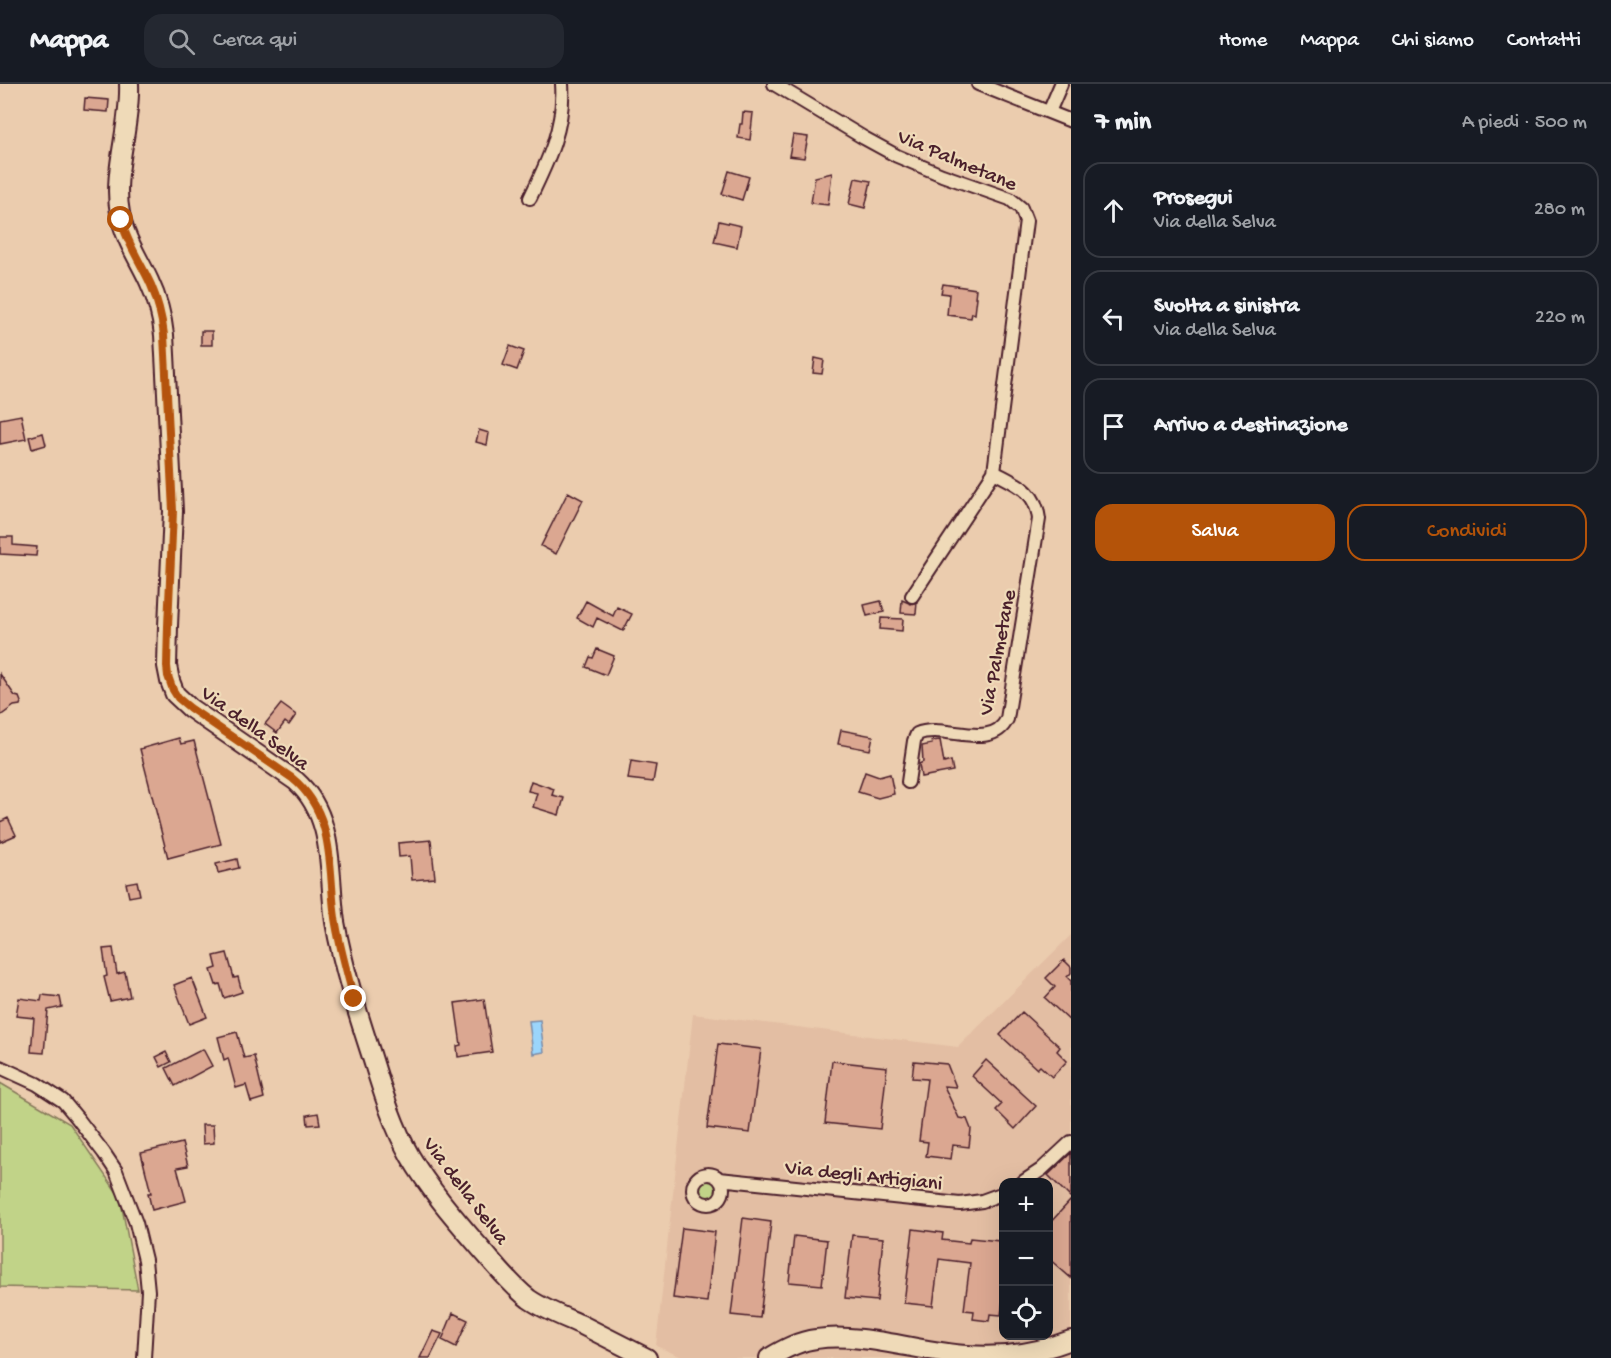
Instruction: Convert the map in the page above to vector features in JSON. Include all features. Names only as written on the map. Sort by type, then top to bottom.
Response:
[{"type":"street","name":"Via della Selva","points":[[129,84],[127,124],[118,198],[125,232],[155,294],[164,335],[173,501],[167,666],[171,686],[178,698],[199,715],[296,781],[316,807],[323,822],[329,853],[337,933],[359,1018],[394,1120],[410,1155],[428,1183],[470,1236],[524,1294],[547,1309],[647,1358]]},
{"type":"street","points":[[530,198],[557,136],[562,113],[562,84]]},
{"type":"street","name":"Via Palmetane","points":[[774,84],[882,148],[933,171],[1010,199],[1023,212],[1026,223],[994,472],[912,596]]},
{"type":"street","points":[[978,84],[1071,121]]},
{"type":"street","points":[[1049,112],[1061,84]]},
{"type":"street","name":"Via Palmetane","points":[[908,782],[917,734],[928,732],[988,734],[1001,728],[1007,719],[1039,519],[1028,492],[994,472]]},
{"type":"street","points":[[0,1067],[38,1084],[58,1097],[78,1119],[116,1171],[136,1223],[145,1260],[148,1291],[144,1358]]},
{"type":"street","points":[[1029,1178],[1071,1142]]},
{"type":"street","name":"Via degli Artigiani","points":[[719,1179],[960,1204],[982,1201],[999,1195]]},
{"type":"street","points":[[769,1358],[795,1345],[819,1339],[865,1340],[979,1356],[1049,1352],[1071,1340]]},
{"type":"shaded area","points":[[1071,935],[1071,1358],[684,1358],[656,1346],[693,1014],[958,1047]]},
{"type":"green space","points":[[0,1083],[70,1124],[120,1197],[138,1290],[0,1287]]},
{"type":"green space","points":[[708,1178],[716,1181],[719,1189],[716,1197],[708,1200],[700,1197],[697,1189],[700,1181]]},
{"type":"water","points":[[540,1020],[544,1052],[533,1054],[529,1021]]},
{"type":"building","points":[[85,98],[109,100],[108,112],[84,110]]},
{"type":"building","points":[[743,112],[753,113],[750,140],[738,138]]},
{"type":"building","points":[[793,135],[808,137],[804,158],[789,156]]},
{"type":"building","points":[[729,171],[749,177],[742,200],[722,194]]},
{"type":"building","points":[[832,173],[828,205],[811,203],[815,177]]},
{"type":"building","points":[[855,178],[871,181],[865,208],[849,204]]},
{"type":"building","points":[[719,221],[741,226],[737,247],[714,242]]},
{"type":"building","points":[[943,284],[976,289],[975,314],[972,313],[971,318],[947,315],[949,294],[941,293]]},
{"type":"building","points":[[201,331],[212,331],[212,345],[201,345]]},
{"type":"building","points":[[510,346],[524,351],[517,370],[503,365]]},
{"type":"building","points":[[815,358],[824,360],[822,374],[813,373]]},
{"type":"building","points":[[21,415],[26,439],[0,444],[0,419]]},
{"type":"building","points":[[479,430],[489,433],[487,445],[476,442]]},
{"type":"building","points":[[43,433],[46,445],[32,449],[29,437]]},
{"type":"building","points":[[568,492],[583,500],[556,554],[541,546]]},
{"type":"building","points":[[0,537],[13,537],[13,545],[37,547],[36,556],[0,554]]},
{"type":"building","points":[[902,600],[911,604],[917,602],[916,614],[901,613]]},
{"type":"building","points":[[586,601],[613,616],[617,607],[632,614],[623,631],[597,618],[593,627],[577,618]]},
{"type":"building","points":[[881,601],[884,612],[867,616],[864,605]]},
{"type":"building","points":[[881,618],[903,619],[902,631],[880,629]]},
{"type":"building","points":[[597,649],[614,656],[606,675],[586,667],[590,657],[593,658]]},
{"type":"building","points":[[0,674],[21,702],[20,705],[14,706],[0,716]]},
{"type":"building","points":[[281,704],[296,715],[289,725],[285,722],[277,733],[265,724]]},
{"type":"building","points":[[841,730],[873,736],[870,750],[838,744]]},
{"type":"building","points":[[179,738],[181,744],[194,741],[221,844],[168,858],[140,749]]},
{"type":"building","points":[[940,740],[944,763],[951,761],[953,771],[921,777],[919,764],[923,762],[922,746],[932,744],[931,741]]},
{"type":"building","points":[[631,761],[656,765],[653,782],[628,779]]},
{"type":"building","points":[[865,772],[879,777],[890,774],[894,794],[878,798],[858,792]]},
{"type":"building","points":[[531,781],[554,789],[552,795],[564,798],[559,815],[533,807],[537,793],[528,791]]},
{"type":"building","points":[[8,818],[16,835],[0,842],[0,822]]},
{"type":"building","points":[[431,840],[435,878],[412,880],[410,856],[399,857],[398,843]]},
{"type":"building","points":[[237,859],[239,868],[218,873],[216,864]]},
{"type":"building","points":[[137,881],[140,895],[129,897],[126,883]]},
{"type":"building","points":[[113,948],[117,974],[125,972],[130,997],[110,1001],[104,977],[107,976],[103,949]]},
{"type":"building","points":[[227,953],[234,978],[238,977],[242,992],[224,998],[220,984],[216,985],[211,970],[217,968],[214,956]]},
{"type":"building","points":[[1064,960],[1071,967],[1071,973],[1067,977],[1071,981],[1071,1022],[1045,998],[1055,987],[1046,978]]},
{"type":"building","points":[[192,978],[207,1017],[189,1024],[174,985]]},
{"type":"building","points":[[42,995],[60,997],[62,1007],[48,1010],[44,1053],[31,1052],[34,1018],[16,1016],[19,998],[41,1001]]},
{"type":"building","points":[[484,999],[492,1052],[458,1057],[457,1046],[461,1045],[455,1003]]},
{"type":"building","points":[[1022,1012],[1060,1047],[1057,1051],[1067,1061],[1052,1077],[1040,1066],[1037,1069],[1000,1035]]},
{"type":"building","points":[[237,1032],[244,1058],[254,1056],[264,1098],[251,1102],[246,1085],[236,1088],[228,1058],[224,1060],[218,1037]]},
{"type":"building","points":[[718,1044],[761,1049],[750,1133],[707,1128]]},
{"type":"building","points":[[203,1049],[212,1066],[175,1086],[166,1068]]},
{"type":"building","points":[[166,1052],[171,1062],[161,1067],[156,1057]]},
{"type":"building","points":[[986,1060],[1036,1106],[1015,1129],[996,1110],[1002,1104],[972,1076]]},
{"type":"building","points":[[832,1061],[887,1067],[880,1129],[825,1123]]},
{"type":"building","points":[[914,1061],[947,1064],[956,1087],[944,1086],[959,1118],[967,1119],[971,1129],[969,1147],[953,1145],[951,1159],[926,1156],[928,1142],[919,1141],[927,1079],[912,1078]]},
{"type":"building","points":[[318,1113],[320,1124],[308,1125],[307,1115]]},
{"type":"building","points":[[202,1125],[213,1125],[214,1143],[203,1144]]},
{"type":"building","points":[[182,1143],[188,1166],[177,1168],[186,1201],[152,1210],[148,1193],[151,1193],[141,1153]]},
{"type":"building","points":[[1071,1153],[1071,1198],[1053,1178],[1048,1175]]},
{"type":"building","points":[[1071,1200],[1071,1278],[1053,1262],[1053,1220]]},
{"type":"building","points":[[743,1218],[771,1222],[760,1318],[731,1315]]},
{"type":"building","points":[[682,1228],[715,1232],[707,1302],[673,1298]]},
{"type":"building","points":[[913,1229],[943,1233],[942,1240],[969,1243],[970,1238],[999,1241],[999,1315],[990,1314],[989,1321],[973,1319],[974,1311],[964,1310],[970,1263],[939,1259],[933,1306],[904,1303]]},
{"type":"building","points":[[852,1235],[883,1238],[877,1301],[845,1298]]},
{"type":"building","points":[[794,1236],[827,1240],[822,1285],[789,1282]]},
{"type":"building","points":[[453,1313],[468,1320],[456,1347],[442,1340]]},
{"type":"building","points":[[433,1331],[442,1334],[430,1358],[420,1358]]},
{"type":"route","points":[[121,220],[127,238],[155,294],[164,335],[173,511],[168,676],[178,698],[209,722],[292,778],[313,800],[325,831],[336,925],[354,999]]}]
